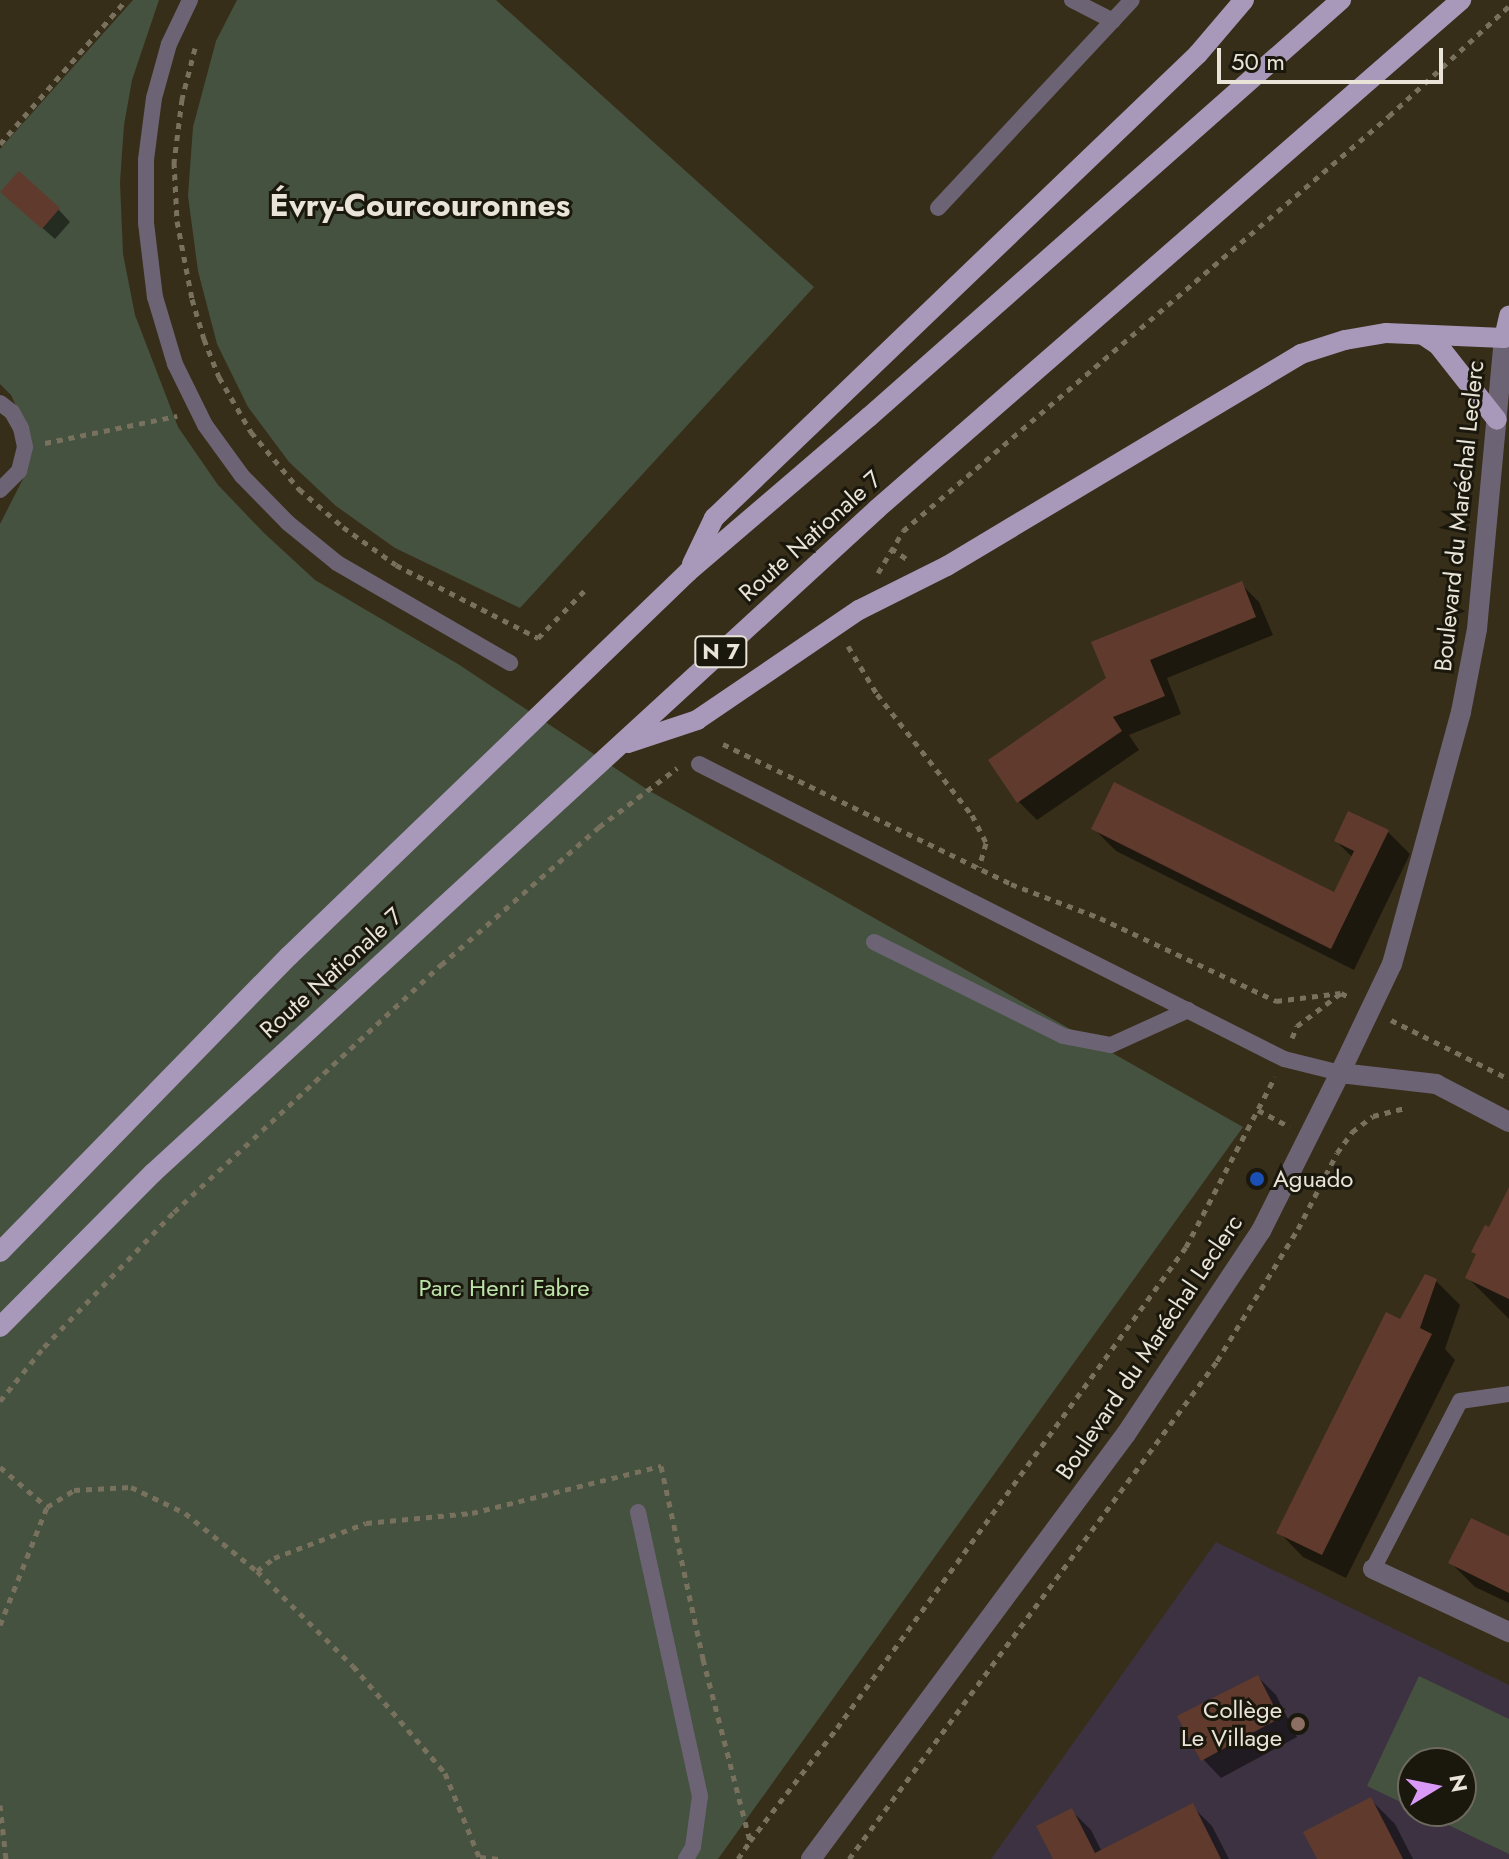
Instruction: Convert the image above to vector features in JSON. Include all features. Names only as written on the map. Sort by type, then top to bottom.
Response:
[{"type":"main road","points":[[688,572],[714,518],[1198,54],[1244,0]]},
{"type":"main road","name":"Route Nationale 7","points":[[0,1252],[289,956],[688,572],[869,417],[1341,0]]},
{"type":"main road","name":"Route Nationale 7","points":[[0,1327],[153,1173],[877,509],[1461,0]]},
{"type":"main road","points":[[617,747],[697,720],[859,610],[947,566],[1301,354],[1345,340],[1386,333],[1507,338],[1509,316]]},
{"type":"main road","points":[[1423,335],[1438,345],[1503,412]]},
{"type":"street","name":"Boulevard du Maréchal Leclerc","points":[[811,1859],[1126,1434],[1261,1231],[1392,964],[1461,712],[1477,629],[1503,412],[1507,338]]},
{"type":"street","points":[[1340,1073],[1436,1084],[1509,1122]]},
{"type":"street","points":[[1373,1569],[1509,1632]]},
{"type":"lane","points":[[190,0],[169,44],[154,98],[146,160],[146,223],[155,297],[175,364],[199,411],[242,476],[288,523],[337,563],[510,663]]},
{"type":"lane","points":[[1072,0],[1113,21]]},
{"type":"lane","points":[[938,208],[1132,0]]},
{"type":"lane","points":[[0,403],[12,412],[21,428],[25,447],[19,471],[1,491]]},
{"type":"lane","points":[[699,764],[1284,1059],[1340,1073]]},
{"type":"lane","points":[[874,942],[1063,1036],[1111,1045],[1188,1010]]},
{"type":"lane","points":[[1373,1569],[1460,1401],[1509,1394]]},
{"type":"lane","points":[[638,1512],[700,1796],[693,1847],[686,1859]]},
{"type":"path","points":[[0,144],[126,0]]},
{"type":"path","points":[[197,40],[182,99],[174,162],[177,221],[192,299],[204,339],[233,403],[251,432],[299,489],[343,527],[396,565],[538,638],[585,590]]},
{"type":"path","points":[[25,447],[199,411]]},
{"type":"path","points":[[845,642],[877,694],[972,815],[986,843],[979,867]]},
{"type":"path","points":[[723,744],[1011,884],[1100,918],[1276,1001],[1341,993],[1509,1079]]},
{"type":"path","points":[[738,1859],[837,1728],[1186,1247],[1284,1059],[1297,1026],[1341,993]]},
{"type":"path","points":[[1258,1110],[1337,1153],[1352,1132],[1373,1116],[1404,1108],[1427,1109],[1452,1051]]},
{"type":"path","points":[[257,1571],[274,1558],[366,1523],[472,1513],[661,1466],[703,1659],[750,1841]]},
{"type":"path","points":[[2,1470],[47,1507]]},
{"type":"path","points":[[0,1625],[47,1507],[74,1490],[131,1487],[185,1513],[257,1571],[353,1666],[445,1773],[480,1858],[499,1859]]},
{"type":"path","points":[[0,1805],[6,1859]]},
{"type":"shaded area","name":"Collège Le Village","points":[[1216,1542],[1509,1685],[1509,1859],[991,1859]]},
{"type":"green space","name":"Parc Henri Fabre","points":[[133,0],[159,0],[132,80],[124,125],[120,182],[123,254],[135,315],[178,427],[218,485],[264,533],[315,580],[458,664],[648,790],[1243,1127],[718,1859],[0,1859],[0,524],[26,473],[26,428],[11,395],[0,384],[0,149]]},
{"type":"green space","points":[[237,0],[496,0],[814,287],[520,608],[395,548],[336,506],[289,462],[248,407],[217,344],[198,271],[188,196],[193,127],[216,41]]},
{"type":"green space","points":[[1419,1676],[1509,1719],[1509,1854],[1452,1827],[1477,1827],[1477,1747],[1397,1747],[1397,1800],[1367,1786]]},
{"type":"building","points":[[19,171],[60,208],[42,229],[0,192]]},
{"type":"building","points":[[1242,581],[1256,617],[1150,660],[1165,696],[1113,717],[1122,731],[1017,803],[988,760],[1106,678],[1091,642]]},
{"type":"building","points":[[1114,782],[1334,892],[1354,851],[1334,841],[1348,811],[1389,830],[1331,949],[1091,829]]},
{"type":"building","points":[[1509,1187],[1509,1299],[1465,1278],[1476,1254],[1471,1252],[1485,1225],[1489,1227]]},
{"type":"building","points":[[1425,1274],[1437,1279],[1420,1328],[1432,1334],[1322,1555],[1276,1533],[1386,1312],[1400,1319]]},
{"type":"building","points":[[1471,1518],[1509,1536],[1509,1593],[1448,1563]]},
{"type":"building","points":[[1258,1675],[1280,1718],[1201,1761],[1177,1716]]},
{"type":"building","points":[[1371,1797],[1403,1859],[1317,1859],[1303,1832]]},
{"type":"building","points":[[1193,1803],[1221,1859],[1053,1859],[1036,1826],[1072,1808],[1095,1853]]},
{"type":"place","name":"Aguado","points":[[1257,1179]]},
{"type":"place","name":"Collège Le Village","points":[[1298,1724]]},
{"type":"district","name":"Évry-Courcouronnes","points":[[420,205]]}]
